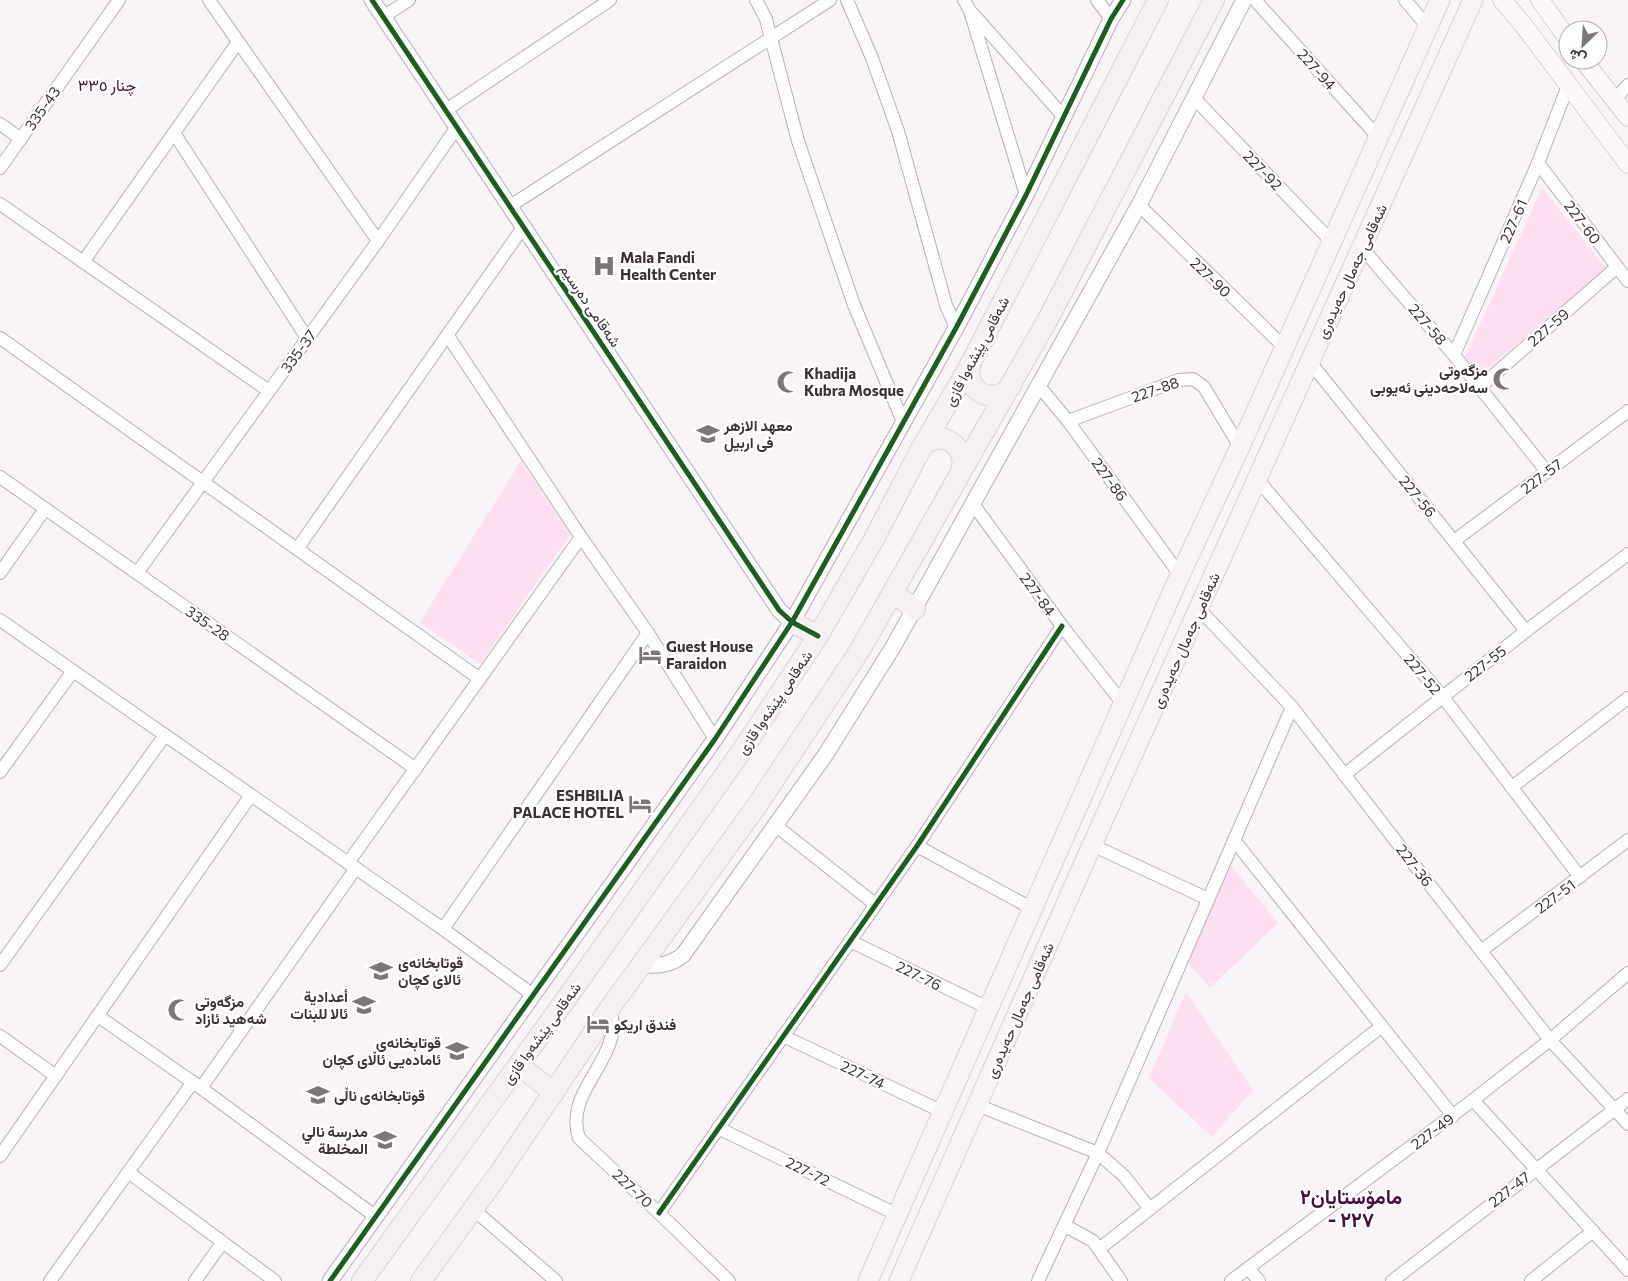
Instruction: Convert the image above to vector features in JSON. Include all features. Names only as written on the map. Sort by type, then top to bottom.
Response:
[{"type":"highway","name":"شەقامی پێشەوا قازی","points":[[362,1281],[519,1065],[743,749],[818,636],[874,539],[920,450],[970,365],[1158,0]]},
{"type":"highway","points":[[421,1281],[554,1093],[610,1008],[756,807],[833,692],[894,593],[1048,319],[1214,0]]},
{"type":"highway","points":[[970,365],[970,380],[980,392],[988,395],[997,395],[1011,386]]},
{"type":"highway","points":[[920,450],[932,440],[940,439],[951,442],[958,447],[962,454],[963,466],[960,474]]},
{"type":"highway","points":[[894,593],[915,609]]},
{"type":"highway","points":[[792,622],[818,636]]},
{"type":"highway","points":[[519,1065],[554,1093]]},
{"type":"main road","name":"شەقامی جەمال حەیدەری","points":[[868,1281],[1180,575],[1440,0]]},
{"type":"main road","name":"شەقامی جەمال حەیدەری","points":[[899,1281],[1092,845],[1473,0]]},
{"type":"main road","points":[[1502,0],[1628,164]]},
{"type":"main road","points":[[1540,0],[1558,25]]},
{"type":"main road","points":[[1591,70],[1628,117]]},
{"type":"main road","points":[[1243,438],[1273,444]]},
{"type":"main road","points":[[919,1165],[945,1176]]},
{"type":"street","name":"335-43","points":[[0,168],[119,0]]},
{"type":"street","points":[[209,0],[378,241]]},
{"type":"street","name":"شەقامی دەرسیم","points":[[372,0],[779,610],[792,622]]},
{"type":"street","points":[[383,17],[409,0]]},
{"type":"street","points":[[446,110],[610,0]]},
{"type":"street","points":[[756,0],[766,18],[798,141],[854,305],[902,422]]},
{"type":"street","points":[[510,206],[830,0]]},
{"type":"street","points":[[847,0],[872,58],[898,131],[946,305],[956,328]]},
{"type":"street","points":[[1096,0],[1112,20]]},
{"type":"street","points":[[330,1281],[715,739],[792,622],[956,328],[1026,195],[1123,0]]},
{"type":"street","points":[[642,965],[666,965],[683,956],[862,698],[915,609],[1139,205],[1244,0]]},
{"type":"street","name":"227-94","points":[[1255,0],[1379,138]]},
{"type":"street","points":[[1405,0],[1428,27]]},
{"type":"street","points":[[967,5],[1026,195]]},
{"type":"street","points":[[967,5],[1064,117]]},
{"type":"street","points":[[83,262],[238,42]]},
{"type":"street","name":"227-61","points":[[1454,355],[1538,163],[1568,86]]},
{"type":"street","points":[[1614,100],[1628,86]]},
{"type":"street","name":"227-92","points":[[1194,98],[1332,242]]},
{"type":"street","points":[[0,124],[21,138]]},
{"type":"street","name":"335-37","points":[[138,573],[378,241],[457,127]]},
{"type":"street","points":[[174,133],[307,338]]},
{"type":"street","name":"227-60","points":[[1538,163],[1628,281]]},
{"type":"street","points":[[0,204],[269,391]]},
{"type":"street","name":"227-90","points":[[1139,205],[1284,347]]},
{"type":"street","points":[[297,549],[524,226]]},
{"type":"street","name":"227-58","points":[[1362,248],[1454,355],[1547,472]]},
{"type":"street","name":"227-59","points":[[1480,387],[1617,267]]},
{"type":"street","points":[[448,336],[581,537],[648,633],[715,739]]},
{"type":"street","points":[[0,338],[480,679]]},
{"type":"street","name":"227-56","points":[[1310,362],[1526,631]]},
{"type":"street","name":"227-88","points":[[1068,421],[1179,380],[1193,379],[1204,387],[1243,438]]},
{"type":"street","name":"227-86","points":[[1039,386],[1068,421],[1180,575]]},
{"type":"street","name":"227-57","points":[[1454,541],[1628,411]]},
{"type":"street","name":"335-28","points":[[0,477],[416,769]]},
{"type":"street","name":"227-52","points":[[1257,479],[1443,697],[1580,877]]},
{"type":"street","name":"227-84","points":[[973,504],[1062,626],[1124,705]]},
{"type":"street","points":[[0,573],[45,509]]},
{"type":"street","points":[[50,1281],[128,1172],[197,1085],[352,866],[416,769],[581,537]]},
{"type":"street","name":"227-55","points":[[1344,775],[1526,631],[1628,554]]},
{"type":"street","name":"227-36","points":[[1199,609],[1292,707],[1550,1040],[1628,1124]]},
{"type":"street","points":[[0,620],[443,929],[533,995]]},
{"type":"street","points":[[659,1213],[917,846],[1062,626]]},
{"type":"street","points":[[443,929],[648,633]]},
{"type":"street","points":[[2,766],[73,671]]},
{"type":"street","points":[[1512,787],[1628,698]]},
{"type":"street","points":[[1038,1281],[1098,1153],[1292,707]]},
{"type":"street","points":[[0,965],[165,735]]},
{"type":"street","points":[[0,1156],[251,795]]},
{"type":"street","points":[[775,825],[875,904]]},
{"type":"street","points":[[1234,840],[1453,1116]]},
{"type":"street","name":"227-51","points":[[1481,951],[1628,840]]},
{"type":"street","points":[[1092,845],[1208,899]]},
{"type":"street","points":[[917,846],[1032,909]]},
{"type":"street","name":"227-76","points":[[850,941],[988,1008]]},
{"type":"street","name":"227-49","points":[[1231,1281],[1453,1116],[1550,1040],[1628,973]]},
{"type":"street","name":"227-70","points":[[610,1008],[613,1026],[610,1039],[602,1060],[578,1103],[575,1123],[579,1138],[728,1281]]},
{"type":"street","points":[[98,1016],[197,1085],[375,1216]]},
{"type":"street","points":[[1098,1249],[1382,1026]]},
{"type":"street","points":[[0,1036],[56,1076]]},
{"type":"street","name":"227-74","points":[[783,1036],[943,1112]]},
{"type":"street","name":"227-47","points":[[1392,1281],[1628,1099]]},
{"type":"street","points":[[1473,1100],[1628,1270]]},
{"type":"street","points":[[977,1105],[1098,1153],[1124,1176],[1150,1209]]},
{"type":"street","name":"227-72","points":[[718,1128],[898,1215]]},
{"type":"street","points":[[128,1172],[275,1281]]},
{"type":"street","points":[[473,1209],[556,1281]]},
{"type":"street","points":[[1064,1225],[1092,1241],[1121,1281]]},
{"type":"street","points":[[1531,1281],[1593,1231]]},
{"type":"street","points":[[195,1281],[222,1243]]},
{"type":"street","points":[[1248,1268],[1259,1281]]},
{"type":"shaded area","points":[[1542,188],[1607,269],[1480,375],[1465,357]]},
{"type":"shaded area","points":[[521,461],[570,535],[480,664],[420,622]]},
{"type":"shaded area","points":[[1229,863],[1278,923],[1210,988],[1185,959]]},
{"type":"shaded area","points":[[1186,992],[1253,1090],[1212,1137],[1149,1078]]},
{"type":"cycle path","points":[[372,0],[779,610],[792,622],[818,636]]},
{"type":"cycle path","points":[[330,1281],[715,739],[792,622],[956,328],[1026,195],[1111,19],[1123,0]]},
{"type":"cycle path","points":[[659,1213],[917,846],[1062,626]]},
{"type":"place","name":"Mala Fandi Health Center","points":[[604,266]]},
{"type":"place","name":"مزگەوتی سەلاحەدینی ئەیوبی","points":[[1504,379]]},
{"type":"place","name":"Khadija Kubra Mosque","points":[[788,382]]},
{"type":"place","name":"معهد الازهر فی اربیل","points":[[708,434]]},
{"type":"place","name":"Guest House Faraidon","points":[[650,655]]},
{"type":"place","name":"ESHBILIA PALACE HOTEL","points":[[640,804]]},
{"type":"place","name":"قوتابخانەی ئالای کچان","points":[[381,971]]},
{"type":"place","name":"أعدادية ئالا للبنات","points":[[364,1005]]},
{"type":"place","name":"مزگەوتی شەهید ئازاد","points":[[179,1010]]},
{"type":"place","name":"فندق اريكو","points":[[598,1024]]},
{"type":"place","name":"قوتابخانەی ئامادەیی ئاڵای کچان","points":[[457,1051]]},
{"type":"place","name":"قوتابخانەی ناڵی","points":[[318,1095]]},
{"type":"place","name":"مدرسة نالي المخلطة","points":[[385,1140]]},
{"type":"district","name":"چنار ٣٣٥","points":[[107,84]]},
{"type":"district","name":"مامۆستایان٢ - ٢٢٧","points":[[1351,1208]]}]
